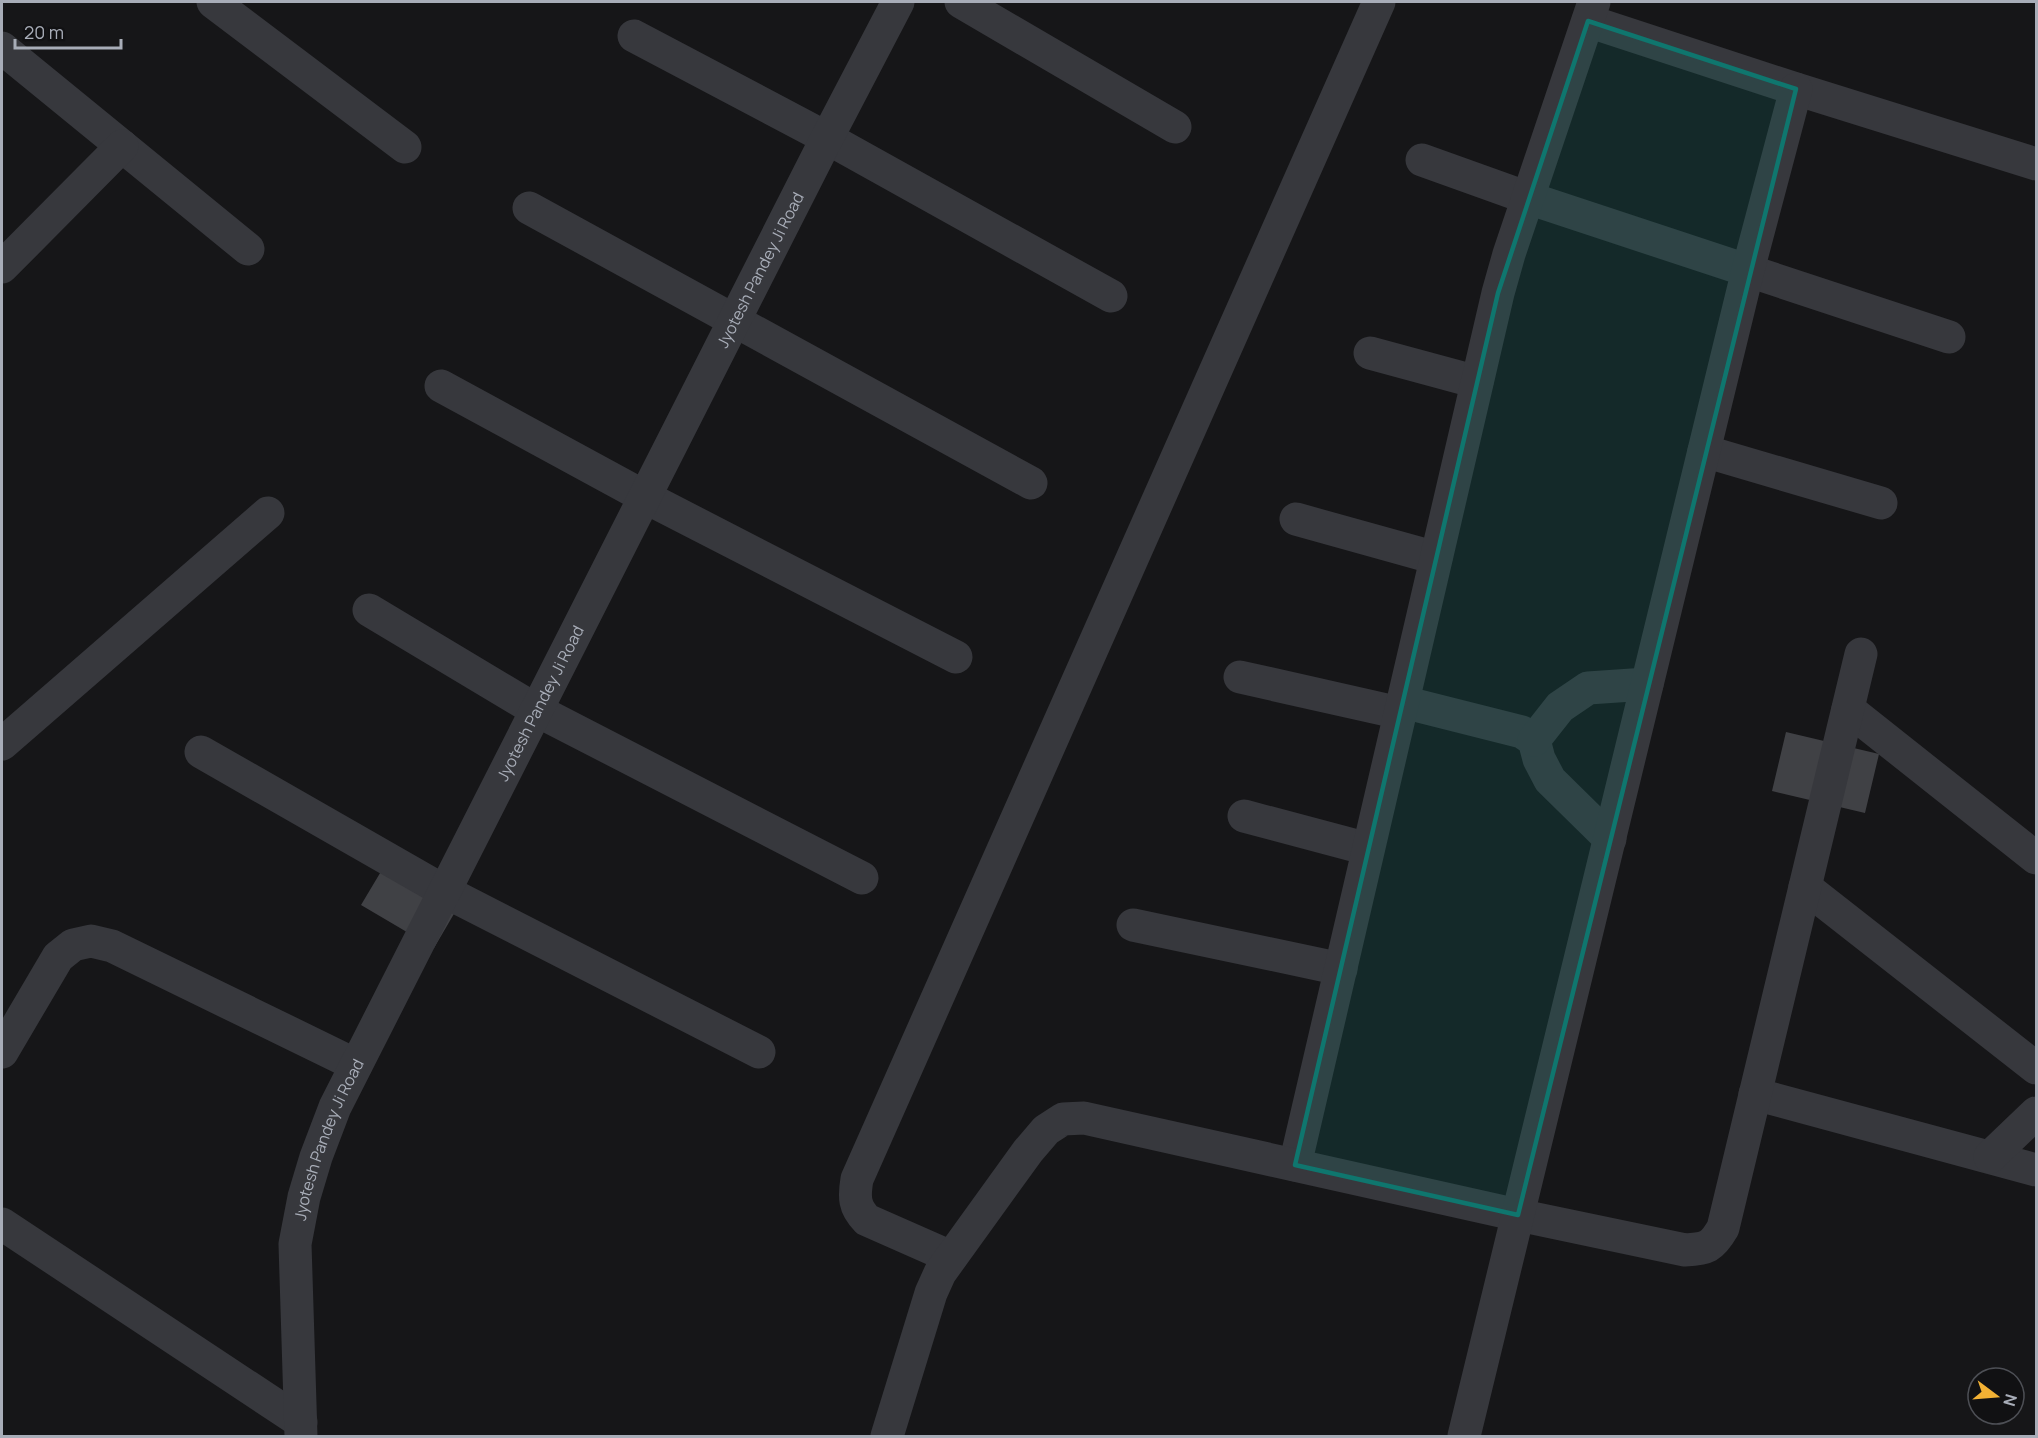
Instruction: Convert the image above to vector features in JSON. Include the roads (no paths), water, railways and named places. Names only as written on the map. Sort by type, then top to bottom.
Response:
[{"type":"street","points":[[213,2],[405,147]]},
{"type":"street","name":"Jyotesh Pandey Ji Road","points":[[301,1430],[295,1244],[315,1157],[335,1107],[898,2]]},
{"type":"street","points":[[961,2],[1175,128]]},
{"type":"street","points":[[951,1257],[867,1220],[858,1212],[854,1197],[857,1179],[1378,2]]},
{"type":"street","points":[[1295,1165],[1498,293],[1591,11],[1796,89],[2036,164]]},
{"type":"street","points":[[634,36],[827,138],[1111,296]]},
{"type":"street","points":[[2,48],[248,249]]},
{"type":"street","points":[[1464,1437],[1748,270],[1796,89]]},
{"type":"street","points":[[2,267],[122,146]]},
{"type":"street","points":[[1422,160],[1528,198],[1950,337]]},
{"type":"street","points":[[529,208],[1031,483]]},
{"type":"street","points":[[1370,353],[1477,382]]},
{"type":"street","points":[[441,386],[645,497],[956,657]]},
{"type":"street","points":[[1704,451],[1881,503]]},
{"type":"street","points":[[2,744],[268,513]]},
{"type":"street","points":[[1296,519],[1436,558]]},
{"type":"street","points":[[369,610],[536,710],[862,878]]},
{"type":"street","points":[[887,1437],[931,1293],[940,1273],[1028,1151],[1047,1130],[1063,1119],[1084,1118],[1685,1250],[1701,1250],[1714,1243],[1723,1228],[1861,654]]},
{"type":"street","points":[[1240,677],[1522,732],[1534,740],[1539,759],[1550,780],[1610,838]]},
{"type":"street","points":[[1534,740],[1560,707],[1588,688],[1647,684]]},
{"type":"street","points":[[1848,708],[2037,858]]},
{"type":"street","points":[[201,752],[444,891],[759,1052]]},
{"type":"street","points":[[1244,816],[1368,849]]},
{"type":"street","points":[[1805,887],[2037,1068]]},
{"type":"street","points":[[1133,926],[1341,969]]},
{"type":"street","points":[[2,1052],[58,957],[73,945],[91,941],[112,946],[356,1065]]},
{"type":"street","points":[[1755,1094],[2037,1170]]},
{"type":"street","points":[[1990,1157],[2037,1113]]},
{"type":"street","points":[[9,1234],[301,1430]]}]
